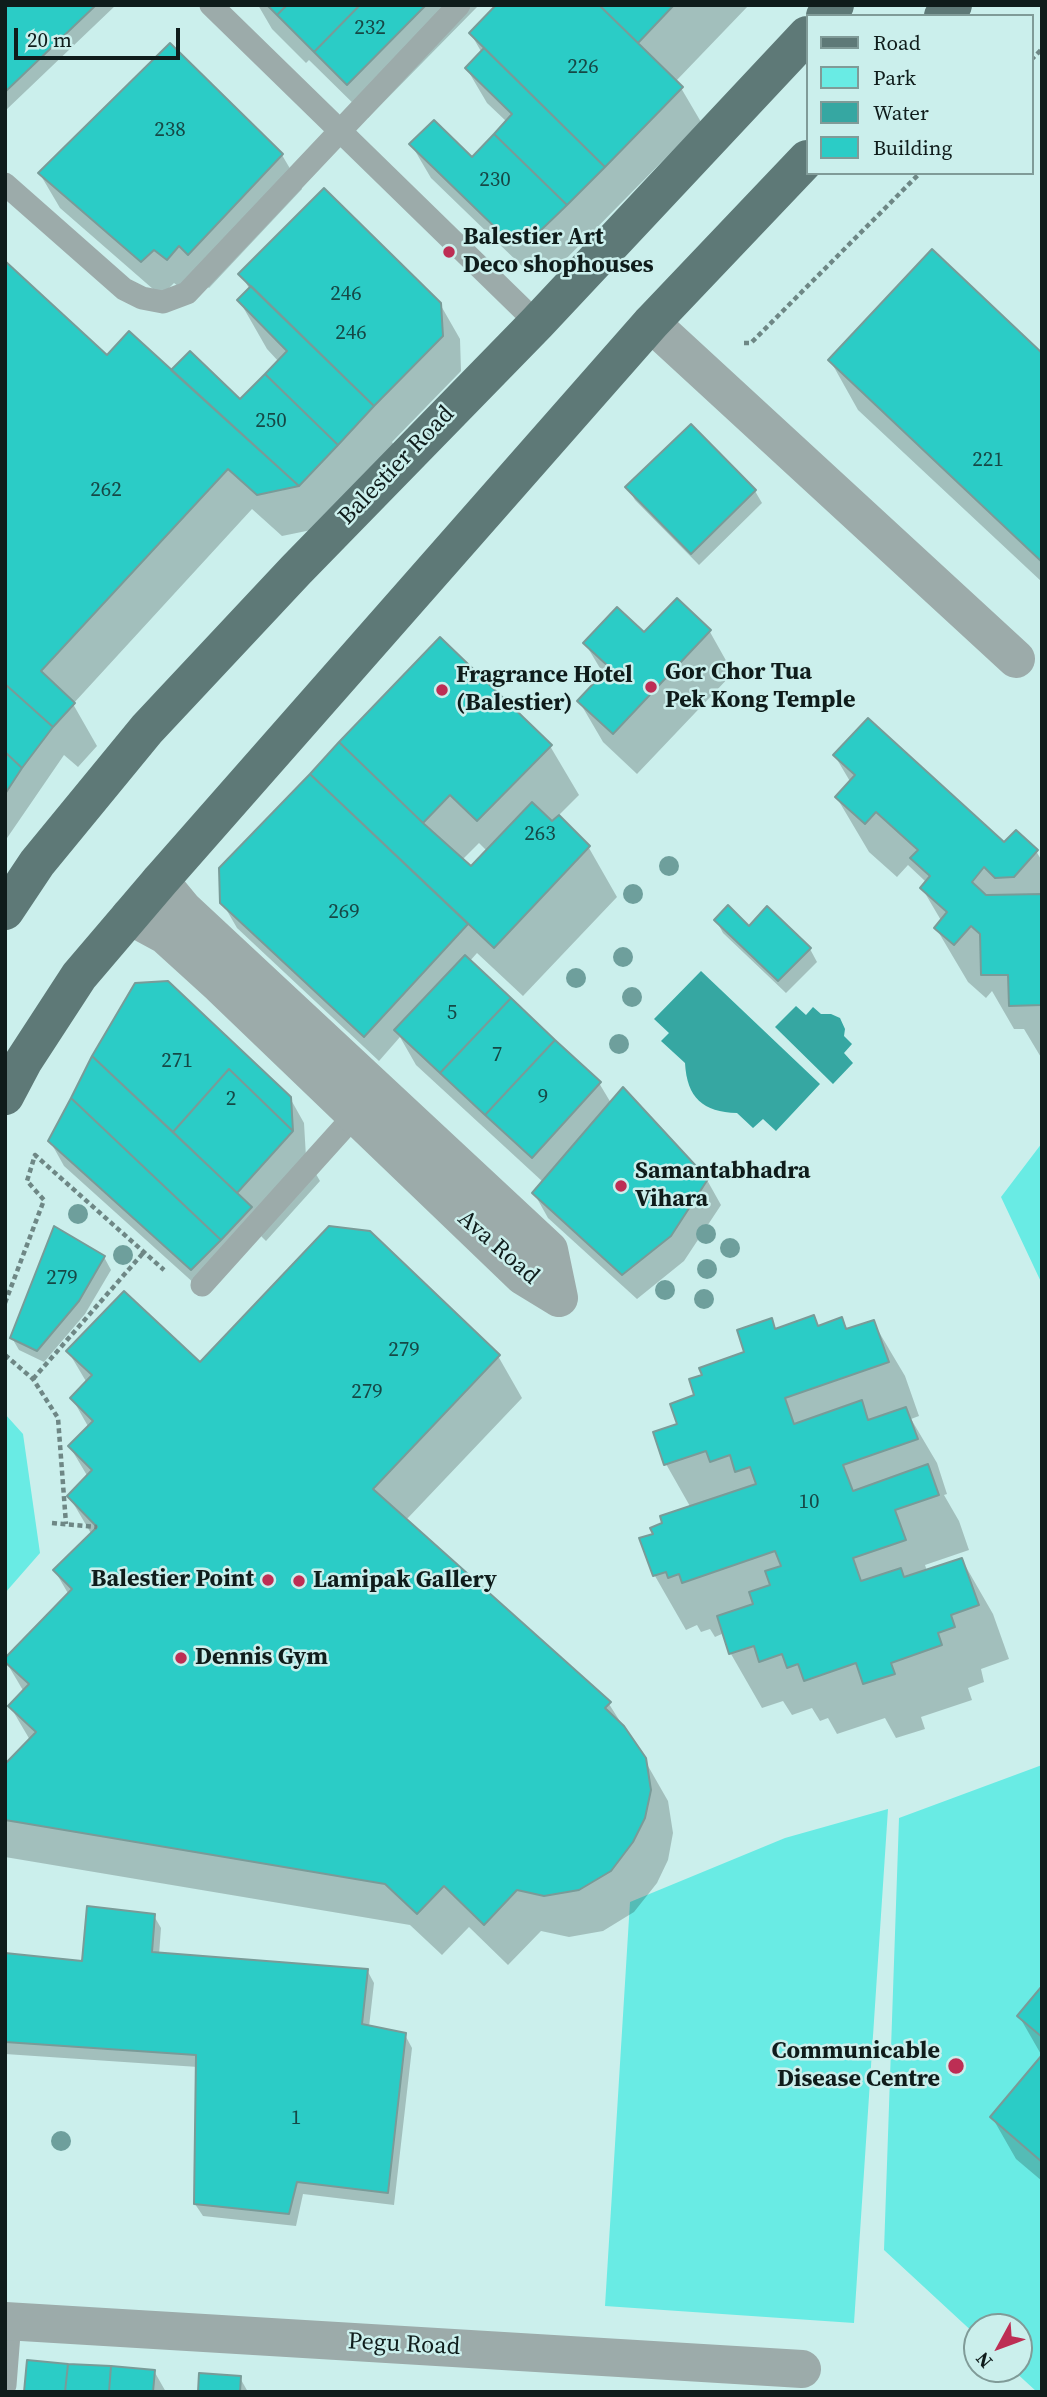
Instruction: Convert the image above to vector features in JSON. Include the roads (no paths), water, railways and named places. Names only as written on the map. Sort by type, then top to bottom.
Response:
[{"type":"main road","name":"Balestier Road","points":[[5,911],[37,863],[147,729],[296,569],[537,323],[806,36]]},
{"type":"main road","points":[[5,1096],[14,1056],[130,916],[651,323],[806,160]]},
{"type":"street","points":[[651,323],[1016,659]]},
{"type":"street","name":"Ava Road","points":[[130,916],[165,935],[523,1276],[559,1298],[549,1250],[184,910],[160,881]]},
{"type":"street","name":"Pegu Road","points":[[8,2321],[802,2369]]},
{"type":"lane","points":[[211,5],[537,323]]},
{"type":"lane","points":[[5,184],[124,289],[142,298],[163,302],[187,293],[342,132],[459,5]]},
{"type":"lane","points":[[202,1285],[355,1115]]},
{"type":"lane","points":[[5,2385],[8,2321]]},
{"type":"water","points":[[701,971],[820,1084],[776,1131],[763,1119],[753,1128],[737,1113],[715,1110],[699,1101],[689,1085],[685,1063],[661,1041],[669,1033],[654,1019]]},
{"type":"water","points":[[796,1006],[806,1015],[813,1007],[821,1014],[840,1018],[845,1029],[844,1036],[852,1044],[844,1053],[853,1063],[833,1084],[775,1027]]},
{"type":"place","name":"Balestier Art Deco shophouses","points":[[449,252]]},
{"type":"place","name":"Gor Chor Tua Pek Kong Temple","points":[[651,687]]},
{"type":"place","name":"Fragrance Hotel (Balestier)","points":[[442,690]]},
{"type":"place","name":"Samantabhadra Vihara","points":[[621,1186]]},
{"type":"place","name":"Balestier Point","points":[[268,1580]]},
{"type":"place","name":"Lamipak Gallery","points":[[299,1581]]},
{"type":"place","name":"Dennis Gym","points":[[181,1658]]},
{"type":"place","name":"Communicable Disease Centre","points":[[956,2066]]}]
